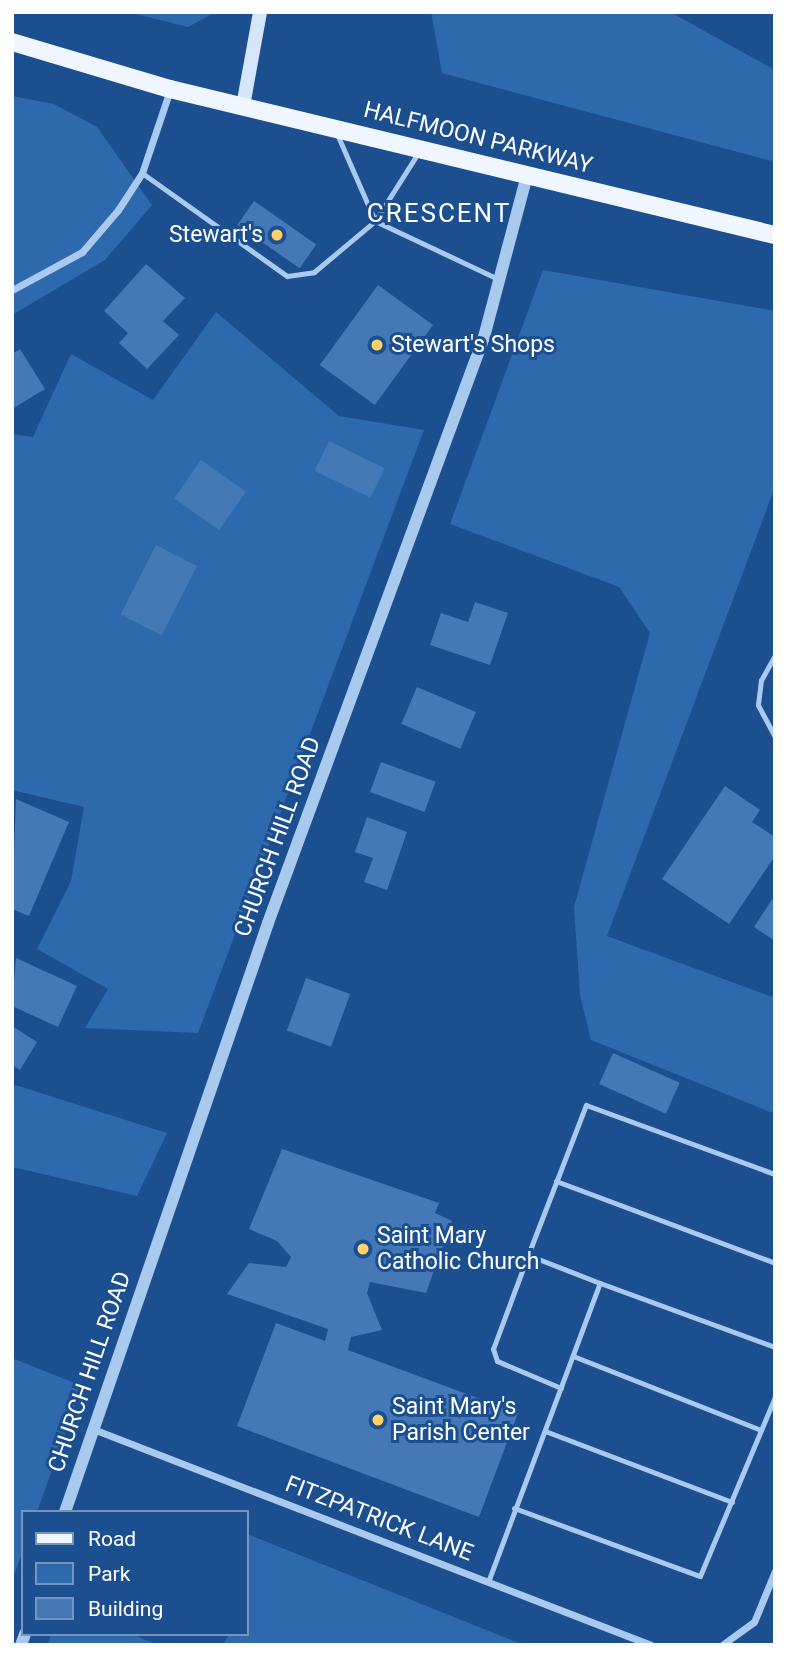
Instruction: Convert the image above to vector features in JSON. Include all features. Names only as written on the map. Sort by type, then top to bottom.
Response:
[{"type":"main road","points":[[243,106],[260,12]]},
{"type":"main road","name":"HALFMOON PARKWAY","points":[[12,42],[170,89],[775,234]]},
{"type":"street","points":[[12,290],[82,252],[142,173],[170,89]]},
{"type":"street","name":"CHURCH HILL ROAD","points":[[66,1510],[499,280],[527,175]]},
{"type":"street","name":"FITZPATRICK LANE","points":[[92,1429],[651,1645]]},
{"type":"street","points":[[722,1645],[754,1622],[775,1571]]},
{"type":"lane","points":[[335,129],[375,221],[499,280]]},
{"type":"lane","points":[[142,173],[286,276],[314,272],[375,221],[420,149]]},
{"type":"lane","points":[[775,655],[761,680],[758,705],[775,737]]},
{"type":"lane","points":[[561,1388],[505,1366],[493,1354],[586,1105],[775,1174]]},
{"type":"lane","points":[[556,1181],[775,1263]]},
{"type":"lane","points":[[528,1255],[775,1347]]},
{"type":"lane","points":[[488,1582],[600,1283]]},
{"type":"lane","points":[[573,1356],[761,1430]]},
{"type":"lane","points":[[514,1508],[699,1576],[774,1396]]},
{"type":"lane","points":[[545,1431],[732,1502]]},
{"type":"green space","points":[[128,12],[216,12],[188,27]]},
{"type":"green space","points":[[431,12],[670,12],[775,70],[775,162],[442,73]]},
{"type":"green space","points":[[12,96],[54,104],[97,127],[152,205],[105,260],[12,315]]},
{"type":"green space","points":[[543,270],[775,311],[775,487],[607,936],[775,998],[775,1114],[591,1040],[580,995],[574,907],[650,633],[619,587],[450,524]]},
{"type":"green space","points":[[216,312],[339,416],[424,430],[198,1033],[85,1028],[108,989],[37,949],[71,881],[84,807],[12,790],[12,434],[33,437],[71,354],[153,400]]},
{"type":"green space","points":[[12,1084],[167,1133],[137,1196],[12,1167]]},
{"type":"green space","points":[[12,1358],[82,1386],[38,1510],[21,1510],[21,1556],[12,1580]]},
{"type":"green space","points":[[248,1534],[524,1645],[223,1645],[228,1636],[248,1636]]},
{"type":"green space","points":[[50,1636],[136,1636],[158,1645],[48,1645]]},
{"type":"building","name":"Stewart's","points":[[254,201],[316,245],[300,268],[237,225]]},
{"type":"building","points":[[146,264],[185,298],[163,321],[179,335],[147,369],[119,343],[128,333],[104,311]]},
{"type":"building","name":"Stewart's Shops","points":[[378,285],[433,325],[375,405],[320,365]]},
{"type":"building","points":[[20,349],[45,389],[12,409],[12,354]]},
{"type":"building","points":[[329,441],[385,468],[370,498],[315,471]]},
{"type":"building","points":[[201,460],[246,492],[219,530],[174,499]]},
{"type":"building","points":[[156,545],[197,566],[162,635],[121,614]]},
{"type":"building","points":[[475,602],[508,613],[490,665],[430,645],[441,613],[468,622]]},
{"type":"building","points":[[417,687],[476,712],[460,749],[401,724]]},
{"type":"building","points":[[381,762],[436,782],[425,812],[370,792]]},
{"type":"building","points":[[725,786],[760,810],[752,822],[775,837],[775,856],[729,924],[662,879]]},
{"type":"building","points":[[16,799],[69,822],[29,916],[12,909]]},
{"type":"building","points":[[367,817],[407,832],[387,890],[364,882],[373,858],[355,852]]},
{"type":"building","points":[[775,895],[775,941],[754,927]]},
{"type":"building","points":[[16,958],[77,986],[58,1027],[12,1006]]},
{"type":"building","points":[[306,978],[350,994],[331,1047],[287,1031]]},
{"type":"building","points":[[12,1026],[37,1042],[20,1070],[12,1065]]},
{"type":"building","points":[[613,1053],[680,1083],[666,1114],[599,1084]]},
{"type":"building","points":[[282,1149],[439,1203],[435,1213],[452,1221],[426,1293],[370,1282],[367,1293],[382,1330],[351,1337],[348,1350],[518,1413],[479,1517],[237,1426],[276,1323],[325,1341],[328,1329],[227,1294],[249,1263],[286,1267],[291,1257],[277,1241],[249,1229]]},
{"type":"place","name":"Stewart's","points":[[277,235]]},
{"type":"place","name":"Stewart's Shops","points":[[377,345]]},
{"type":"place","name":"Saint Mary Catholic Church","points":[[363,1249]]},
{"type":"place","name":"Saint Mary's Parish Center","points":[[378,1420]]},
{"type":"district","name":"CRESCENT","points":[[439,214]]}]
